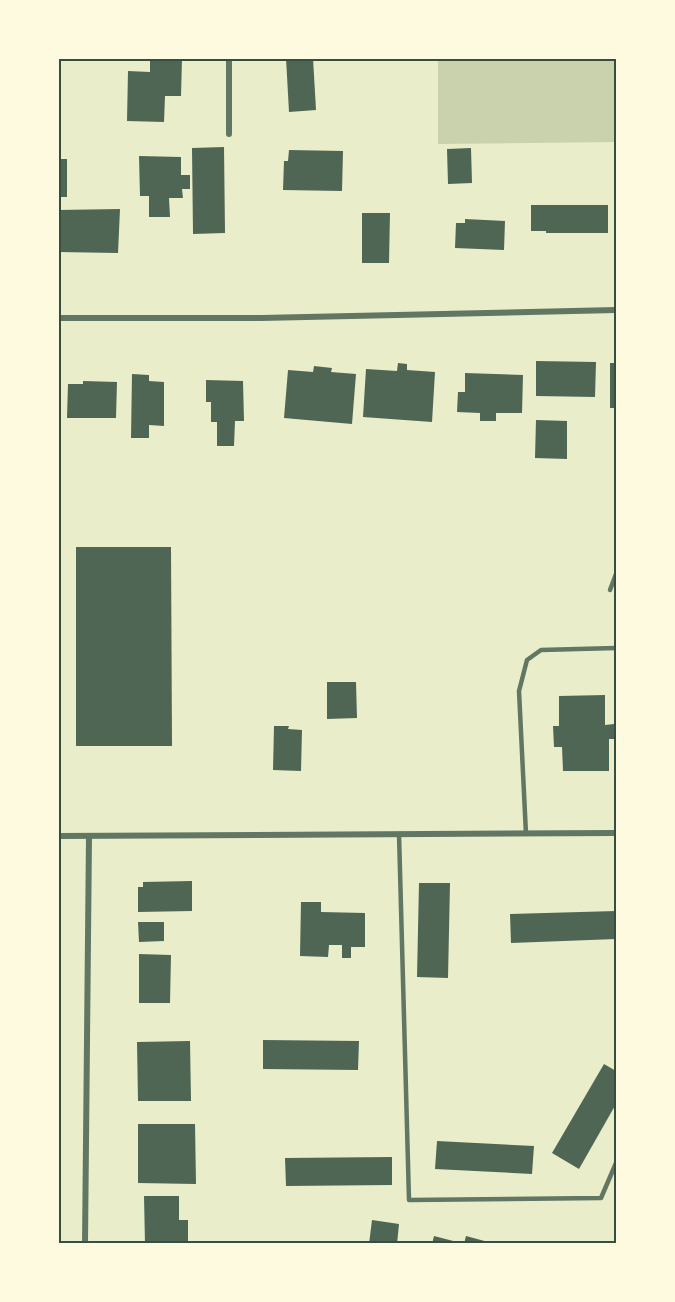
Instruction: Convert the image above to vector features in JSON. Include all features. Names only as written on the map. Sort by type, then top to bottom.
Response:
[{"type":"street","points":[[229,58],[229,134]]},
{"type":"street","points":[[58,318],[273,317],[616,310]]},
{"type":"street","points":[[58,836],[616,833]]},
{"type":"street","points":[[85,1244],[89,836]]},
{"type":"lane","points":[[610,590],[616,574]]},
{"type":"lane","points":[[526,834],[519,691],[527,660],[541,650],[616,648]]},
{"type":"lane","points":[[399,834],[409,1200],[601,1198],[616,1163]]},
{"type":"green space","points":[[438,59],[616,59],[616,142],[438,144]]},
{"type":"building","points":[[150,58],[182,59],[181,96],[165,96],[164,122],[127,121],[128,71],[150,72]]},
{"type":"building","points":[[286,58],[313,58],[316,110],[289,112]]},
{"type":"building","points":[[224,147],[225,233],[193,234],[192,148]]},
{"type":"building","points":[[471,148],[472,183],[448,184],[447,149]]},
{"type":"building","points":[[289,150],[343,151],[342,191],[283,190],[284,161],[288,161]]},
{"type":"building","points":[[139,156],[181,157],[181,175],[190,175],[190,189],[182,189],[183,198],[169,198],[170,217],[149,217],[149,196],[140,196]]},
{"type":"building","points":[[58,159],[67,159],[67,197],[58,197]]},
{"type":"building","points":[[531,205],[608,205],[608,233],[531,231]]},
{"type":"building","points":[[120,209],[118,253],[58,252],[58,210]]},
{"type":"building","points":[[362,213],[390,213],[389,263],[362,263]]},
{"type":"building","points":[[465,219],[505,221],[504,250],[455,248],[456,223],[465,223]]},
{"type":"building","points":[[536,361],[596,362],[595,397],[536,396]]},
{"type":"building","points":[[398,363],[407,364],[407,370],[435,372],[432,422],[363,417],[366,369],[397,371]]},
{"type":"building","points":[[610,363],[616,363],[616,408],[610,408]]},
{"type":"building","points":[[314,366],[332,368],[331,372],[356,374],[352,424],[284,418],[288,370],[313,372]]},
{"type":"building","points":[[465,373],[523,375],[522,413],[496,413],[496,421],[480,421],[480,413],[457,412],[458,392],[465,392]]},
{"type":"building","points":[[132,374],[149,375],[149,381],[164,382],[164,426],[149,425],[149,438],[131,438]]},
{"type":"building","points":[[206,380],[243,381],[244,421],[235,421],[234,446],[217,446],[217,422],[211,422],[211,402],[206,402]]},
{"type":"building","points":[[58,381],[61,381],[61,441],[58,441]]},
{"type":"building","points":[[83,381],[117,382],[116,418],[67,418],[68,384],[83,384]]},
{"type":"building","points":[[536,420],[567,421],[567,459],[535,458]]},
{"type":"building","points":[[76,547],[171,547],[172,746],[76,746]]},
{"type":"building","points":[[327,682],[356,682],[357,718],[327,719]]},
{"type":"building","points":[[605,695],[605,725],[614,724],[614,739],[609,739],[609,771],[563,771],[562,747],[554,747],[553,726],[559,726],[559,696]]},
{"type":"building","points":[[274,726],[289,726],[288,729],[302,730],[301,771],[273,770]]},
{"type":"building","points":[[192,881],[192,911],[138,912],[138,887],[143,887],[143,882]]},
{"type":"building","points":[[419,883],[450,883],[448,978],[417,977]]},
{"type":"building","points":[[301,902],[321,902],[321,912],[365,913],[365,947],[351,947],[351,958],[342,958],[342,945],[329,945],[328,957],[300,956]]},
{"type":"building","points":[[616,911],[616,939],[511,943],[510,914]]},
{"type":"building","points":[[138,922],[164,922],[164,941],[139,942]]},
{"type":"building","points":[[139,954],[171,955],[170,1003],[139,1003]]},
{"type":"building","points":[[263,1040],[359,1041],[358,1070],[263,1069]]},
{"type":"building","points":[[190,1041],[191,1101],[138,1101],[137,1042]]},
{"type":"building","points":[[604,1064],[616,1071],[616,1104],[579,1169],[552,1153]]},
{"type":"building","points":[[138,1124],[195,1124],[196,1184],[138,1183]]},
{"type":"building","points":[[437,1141],[534,1146],[532,1174],[435,1169]]},
{"type":"building","points":[[392,1157],[392,1185],[286,1186],[285,1158]]},
{"type":"building","points":[[144,1196],[179,1196],[179,1220],[188,1220],[188,1244],[145,1244]]},
{"type":"building","points":[[372,1220],[399,1224],[397,1244],[369,1244]]},
{"type":"building","points":[[434,1236],[461,1243],[461,1244],[432,1244]]},
{"type":"building","points":[[466,1236],[492,1243],[492,1244],[464,1244]]}]
